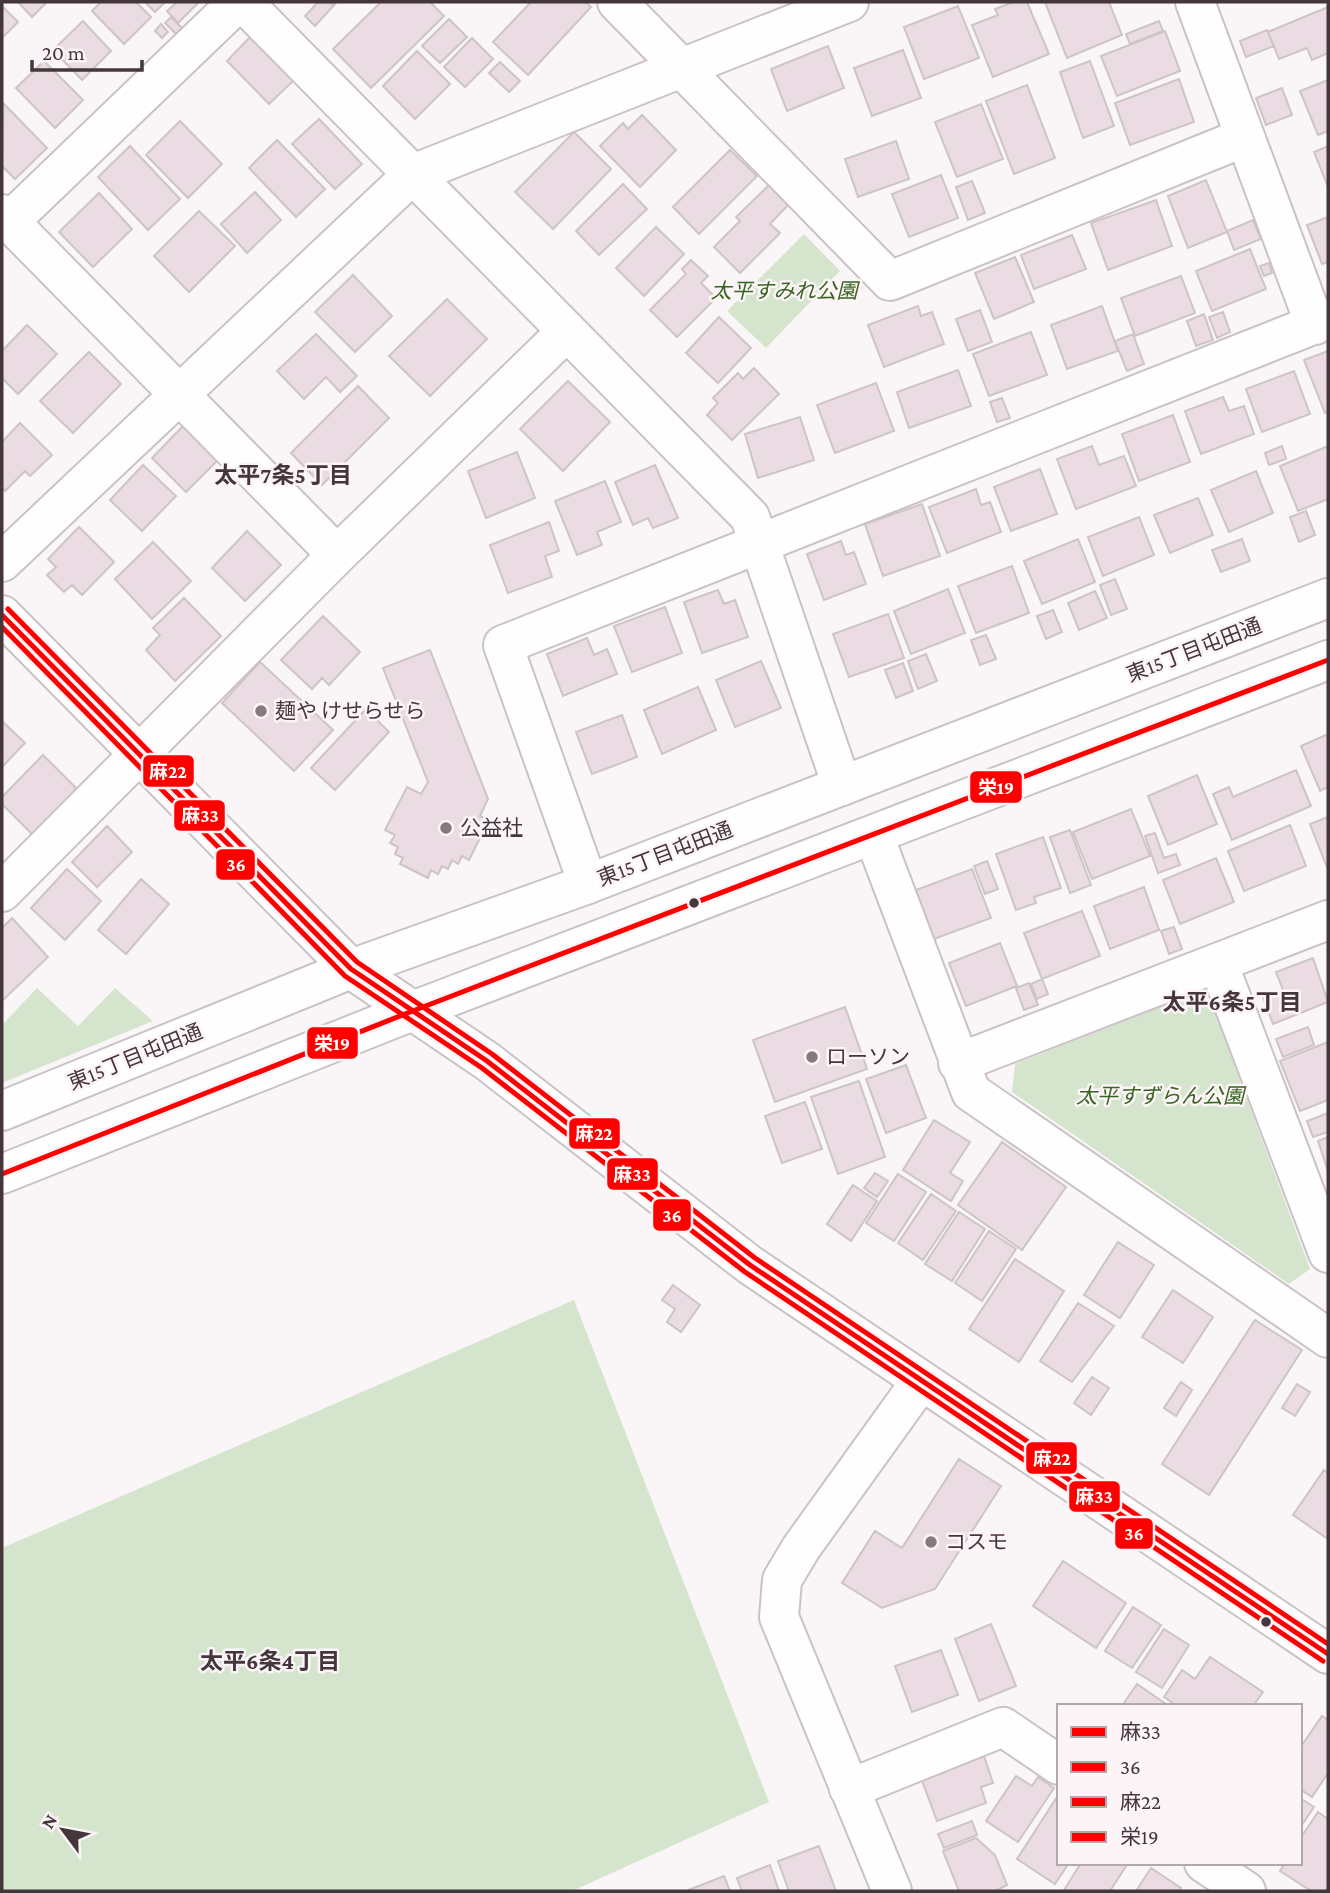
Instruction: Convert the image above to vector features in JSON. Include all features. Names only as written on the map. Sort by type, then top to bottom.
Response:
[{"type":"street","points":[[337,555],[5,218],[241,2],[750,517],[761,542],[842,786]]},
{"type":"street","points":[[617,2],[890,281],[1245,138]]},
{"type":"street","points":[[2,562],[412,174],[849,2]]},
{"type":"street","points":[[588,884],[503,645],[1322,322],[1245,138],[1195,2]]},
{"type":"street","points":[[2,892],[337,555],[567,331]]},
{"type":"street","name":"東15丁目屯田通","points":[[2,1111],[351,969],[588,884],[1328,598]]},
{"type":"street","points":[[2,615],[351,969],[410,1012],[487,1060],[750,1265],[1328,1654]]},
{"type":"street","points":[[2,1174],[410,1012],[1328,660]]},
{"type":"street","points":[[874,836],[971,1092],[1328,1338]]},
{"type":"street","points":[[958,1063],[1328,920]]},
{"type":"street","points":[[1218,963],[1328,1252]]},
{"type":"street","points":[[892,1891],[779,1617],[782,1580],[801,1548],[920,1381]]},
{"type":"street","points":[[849,1789],[1003,1727],[1057,1764]]},
{"type":"street","points":[[1207,1865],[1246,1891]]},
{"type":"green space","name":"太平すみれ公園","points":[[804,234],[840,271],[766,348],[727,311]]},
{"type":"green space","points":[[37,988],[78,1026],[115,988],[153,1021],[2,1083],[2,1025]]},
{"type":"green space","name":"太平すずらん公園","points":[[1195,993],[1211,1002],[1310,1269],[1289,1284],[1012,1092],[1015,1064]]},
{"type":"green space","points":[[574,1300],[769,1802],[572,1891],[2,1891],[2,1548]]},
{"type":"building","points":[[18,2],[47,2],[32,17]]},
{"type":"building","points":[[101,2],[136,2],[151,17],[124,44],[92,11]]},
{"type":"building","points":[[145,2],[165,2],[155,12]]},
{"type":"building","points":[[177,2],[198,2],[178,23],[167,11]]},
{"type":"building","points":[[318,2],[335,4],[315,26],[305,16]]},
{"type":"building","points":[[381,2],[430,2],[444,16],[371,88],[333,49]]},
{"type":"building","points":[[531,2],[585,2],[591,7],[528,75],[493,42]]},
{"type":"building","points":[[1013,2],[1027,2],[1049,54],[993,77],[972,25],[998,15],[995,9]]},
{"type":"building","points":[[1045,2],[1109,2],[1122,35],[1067,58]]},
{"type":"building","points":[[2,6],[18,22],[2,38]]},
{"type":"building","points":[[958,6],[979,58],[924,79],[904,27]]},
{"type":"building","points":[[1328,7],[1328,53],[1312,60],[1307,48],[1279,59],[1268,32]]},
{"type":"building","points":[[171,17],[182,28],[176,34],[165,23]]},
{"type":"building","points":[[449,19],[467,37],[440,63],[422,46]]},
{"type":"building","points":[[83,21],[111,51],[82,80],[53,50]]},
{"type":"building","points":[[1159,21],[1163,31],[1130,44],[1126,34]]},
{"type":"building","points":[[161,24],[168,32],[162,38],[155,31]]},
{"type":"building","points":[[1267,30],[1274,46],[1246,57],[1240,41]]},
{"type":"building","points":[[1165,31],[1180,71],[1117,96],[1101,56]]},
{"type":"building","points":[[251,36],[294,80],[269,104],[227,61]]},
{"type":"building","points":[[472,38],[493,59],[465,87],[444,67]]},
{"type":"building","points":[[828,46],[844,88],[787,111],[771,69]]},
{"type":"building","points":[[903,50],[921,98],[872,116],[854,68]]},
{"type":"building","points":[[417,51],[450,84],[415,119],[383,86]]},
{"type":"building","points":[[44,61],[83,100],[55,128],[16,88]]},
{"type":"building","points":[[1090,61],[1114,126],[1083,138],[1060,72]]},
{"type":"building","points":[[500,62],[520,81],[509,92],[489,73]]},
{"type":"building","points":[[1179,79],[1194,122],[1130,145],[1115,103]]},
{"type":"building","points":[[1328,80],[1328,131],[1318,135],[1300,91]]},
{"type":"building","points":[[1027,85],[1055,158],[1014,174],[986,101]]},
{"type":"building","points":[[1282,88],[1292,115],[1266,125],[1256,98]]},
{"type":"building","points":[[3,103],[47,148],[15,179],[2,166]]},
{"type":"building","points":[[981,104],[1003,159],[957,177],[935,122]]},
{"type":"building","points":[[642,115],[676,150],[640,187],[600,146],[623,123],[628,129]]},
{"type":"building","points":[[319,119],[362,164],[335,189],[292,144]]},
{"type":"building","points":[[180,121],[222,164],[188,198],[146,155]]},
{"type":"building","points":[[574,132],[611,169],[553,229],[515,192]]},
{"type":"building","points":[[277,140],[325,189],[296,217],[249,168]]},
{"type":"building","points":[[896,141],[909,179],[858,197],[845,159]]},
{"type":"building","points":[[130,146],[180,199],[148,230],[98,177]]},
{"type":"building","points":[[1328,146],[1328,187],[1314,152]]},
{"type":"building","points":[[730,150],[757,176],[699,234],[673,207]]},
{"type":"building","points":[[941,175],[958,218],[909,237],[892,194]]},
{"type":"building","points":[[1206,180],[1227,232],[1188,248],[1168,196]]},
{"type":"building","points":[[972,181],[985,213],[968,220],[956,187]]},
{"type":"building","points":[[623,184],[647,209],[599,255],[576,231]]},
{"type":"building","points":[[770,184],[789,204],[770,224],[780,233],[740,273],[714,247],[740,221],[736,217]]},
{"type":"building","points":[[255,192],[281,220],[247,253],[221,224]]},
{"type":"building","points":[[99,193],[132,229],[93,267],[59,232]]},
{"type":"building","points":[[1156,200],[1172,246],[1108,270],[1091,223]]},
{"type":"building","points":[[199,211],[235,246],[189,292],[154,256]]},
{"type":"building","points":[[1328,217],[1328,262],[1322,264],[1307,225]]},
{"type":"building","points":[[1253,220],[1261,239],[1234,250],[1227,231]]},
{"type":"building","points":[[656,227],[684,254],[644,296],[616,268]]},
{"type":"building","points":[[1072,235],[1086,269],[1034,289],[1021,255]]},
{"type":"building","points":[[1250,249],[1266,289],[1212,311],[1196,271]]},
{"type":"building","points":[[1015,257],[1034,302],[994,319],[975,273]]},
{"type":"building","points":[[691,260],[708,276],[701,283],[716,298],[677,337],[650,310],[686,274],[682,269]]},
{"type":"building","points":[[1269,263],[1272,273],[1264,276],[1260,266]]},
{"type":"building","points":[[353,275],[392,316],[355,352],[315,312]]},
{"type":"building","points":[[1181,276],[1195,313],[1135,336],[1121,298]]},
{"type":"building","points":[[447,299],[487,339],[430,396],[389,356]]},
{"type":"building","points":[[918,306],[921,316],[932,312],[944,344],[884,367],[868,325]]},
{"type":"building","points":[[1102,306],[1118,351],[1067,369],[1051,325]]},
{"type":"building","points":[[980,310],[992,342],[968,351],[956,319]]},
{"type":"building","points":[[1223,312],[1230,332],[1217,338],[1209,317]]},
{"type":"building","points":[[1204,314],[1213,340],[1196,346],[1187,321]]},
{"type":"building","points":[[719,317],[751,348],[718,383],[686,353]]},
{"type":"building","points":[[27,325],[57,354],[18,394],[2,378],[2,351]]},
{"type":"building","points":[[1031,332],[1047,375],[989,396],[973,354]]},
{"type":"building","points":[[316,334],[357,376],[340,392],[326,377],[304,399],[277,371]]},
{"type":"building","points":[[1133,334],[1144,364],[1127,371],[1115,341]]},
{"type":"building","points":[[1328,351],[1328,412],[1325,413],[1304,360]]},
{"type":"building","points":[[89,352],[121,384],[73,433],[40,401]]},
{"type":"building","points":[[754,368],[779,394],[732,440],[707,415],[718,403],[713,398],[738,373],[743,379]]},
{"type":"building","points":[[958,370],[971,406],[909,428],[897,392]]},
{"type":"building","points":[[1294,371],[1310,414],[1262,432],[1246,389]]},
{"type":"building","points":[[568,381],[610,422],[563,471],[520,429]]},
{"type":"building","points":[[876,383],[894,431],[835,453],[817,405]]},
{"type":"building","points":[[358,386],[389,418],[322,485],[291,453]]},
{"type":"building","points":[[1223,397],[1229,411],[1244,406],[1254,434],[1201,454],[1185,411]]},
{"type":"building","points":[[1002,398],[1010,418],[997,422],[990,402]]},
{"type":"building","points":[[1173,415],[1190,462],[1139,481],[1122,434]]},
{"type":"building","points":[[800,417],[814,460],[758,478],[745,434]]},
{"type":"building","points":[[20,423],[52,455],[30,476],[25,471],[5,491],[2,488],[2,442]]},
{"type":"building","points":[[183,426],[218,460],[186,492],[152,458]]},
{"type":"building","points":[[1092,446],[1099,465],[1124,456],[1136,486],[1076,509],[1057,459]]},
{"type":"building","points":[[1282,446],[1286,459],[1269,465],[1265,453]]},
{"type":"building","points":[[1328,446],[1328,499],[1298,511],[1280,466]]},
{"type":"building","points":[[517,452],[535,498],[486,518],[468,471]]},
{"type":"building","points":[[143,465],[176,496],[142,531],[110,500]]},
{"type":"building","points":[[655,465],[678,518],[653,528],[648,518],[633,525],[615,482]]},
{"type":"building","points":[[1040,469],[1057,514],[1011,531],[994,487]]},
{"type":"building","points":[[1256,471],[1273,513],[1229,532],[1211,490]]},
{"type":"building","points":[[605,481],[621,522],[597,532],[602,545],[577,555],[555,501]]},
{"type":"building","points":[[976,489],[981,505],[990,502],[1001,532],[947,553],[929,507]]},
{"type":"building","points":[[1198,498],[1213,535],[1170,553],[1154,515]]},
{"type":"building","points":[[922,504],[940,556],[883,576],[865,524]]},
{"type":"building","points":[[1306,511],[1315,535],[1299,542],[1290,517]]},
{"type":"building","points":[[1139,517],[1154,555],[1103,576],[1088,537]]},
{"type":"building","points":[[549,522],[559,551],[545,556],[552,577],[508,593],[490,545]]},
{"type":"building","points":[[79,527],[114,562],[82,595],[72,585],[64,592],[47,575],[56,567],[48,559]]},
{"type":"building","points":[[247,531],[281,565],[245,601],[212,568]]},
{"type":"building","points":[[1078,539],[1095,582],[1042,604],[1024,561]]},
{"type":"building","points":[[1242,539],[1250,561],[1221,572],[1212,550]]},
{"type":"building","points":[[841,541],[846,555],[854,552],[866,584],[824,600],[807,554]]},
{"type":"building","points":[[153,542],[191,581],[152,619],[115,579]]},
{"type":"building","points":[[1012,566],[1029,613],[976,633],[958,586]]},
{"type":"building","points":[[1115,579],[1127,609],[1111,615],[1100,585]]},
{"type":"building","points":[[948,589],[965,633],[911,654],[894,611]]},
{"type":"building","points":[[718,590],[724,604],[735,600],[748,637],[702,653],[684,602]]},
{"type":"building","points":[[1095,591],[1107,618],[1079,630],[1068,603]]},
{"type":"building","points":[[184,598],[221,636],[175,681],[146,650],[160,635],[153,628]]},
{"type":"building","points":[[665,607],[682,653],[632,672],[614,626]]},
{"type":"building","points":[[1053,610],[1062,632],[1046,639],[1037,616]]},
{"type":"building","points":[[888,614],[904,658],[849,677],[833,634]]},
{"type":"building","points":[[323,616],[360,652],[329,685],[322,678],[312,689],[281,660]]},
{"type":"building","points":[[986,635],[996,659],[980,665],[971,640]]},
{"type":"building","points":[[587,638],[594,655],[607,649],[617,674],[563,696],[547,654]]},
{"type":"building","points":[[430,650],[488,799],[480,816],[489,820],[469,860],[462,856],[458,864],[452,860],[448,869],[442,866],[438,874],[431,870],[428,878],[400,864],[403,858],[395,854],[398,847],[390,843],[395,835],[385,830],[407,787],[421,794],[428,782],[383,668]]},
{"type":"building","points":[[926,654],[937,681],[918,689],[908,661]]},
{"type":"building","points":[[761,661],[781,708],[735,727],[716,680]]},
{"type":"building","points":[[260,662],[333,730],[294,771],[222,703]]},
{"type":"building","points":[[903,663],[913,691],[896,698],[885,670]]},
{"type":"building","points":[[698,687],[716,730],[662,754],[644,710]]},
{"type":"building","points":[[366,709],[389,732],[335,790],[311,768]]},
{"type":"building","points":[[622,715],[637,757],[592,774],[576,732]]},
{"type":"building","points":[[2,721],[25,743],[2,767]]},
{"type":"building","points":[[1328,734],[1328,787],[1320,791],[1301,746]]},
{"type":"building","points":[[43,755],[79,791],[34,836],[2,804],[2,797]]},
{"type":"building","points":[[1296,770],[1311,806],[1232,840],[1213,794],[1229,787],[1233,797]]},
{"type":"building","points":[[1197,775],[1217,824],[1168,845],[1148,796]]},
{"type":"building","points":[[1131,809],[1150,856],[1092,879],[1073,832]]},
{"type":"building","points":[[1328,817],[1328,870],[1310,824]]},
{"type":"building","points":[[1290,825],[1306,866],[1244,891],[1228,851]]},
{"type":"building","points":[[107,826],[132,852],[97,887],[72,862]]},
{"type":"building","points":[[1070,830],[1091,885],[1070,893],[1050,837]]},
{"type":"building","points":[[1155,833],[1164,858],[1176,854],[1180,865],[1158,873],[1145,836]]},
{"type":"building","points":[[1043,837],[1061,888],[1034,897],[1036,903],[1016,910],[996,854]]},
{"type":"building","points":[[1216,858],[1234,902],[1180,924],[1163,880]]},
{"type":"building","points":[[987,861],[998,889],[985,894],[974,866]]},
{"type":"building","points":[[67,869],[101,901],[65,940],[31,908]]},
{"type":"building","points":[[972,869],[991,918],[934,939],[916,890]]},
{"type":"building","points":[[141,879],[169,904],[126,954],[98,930]]},
{"type":"building","points":[[1144,887],[1159,930],[1110,949],[1094,906]]},
{"type":"building","points":[[1082,911],[1100,956],[1042,979],[1024,933]]},
{"type":"building","points":[[12,918],[48,957],[2,1001],[2,928]]},
{"type":"building","points":[[1174,927],[1182,949],[1169,954],[1161,931]]},
{"type":"building","points":[[1000,943],[1017,986],[966,1006],[949,963]]},
{"type":"building","points":[[1313,958],[1328,1002],[1273,1024],[1263,998],[1283,990],[1276,972]]},
{"type":"building","points":[[1042,979],[1048,994],[1037,999],[1031,984]]},
{"type":"building","points":[[1029,983],[1038,1005],[1024,1010],[1016,988]]},
{"type":"building","points":[[845,1007],[867,1069],[775,1102],[753,1040]]},
{"type":"building","points":[[1308,1027],[1314,1045],[1283,1057],[1276,1039]]},
{"type":"building","points":[[1328,1042],[1328,1100],[1300,1111],[1280,1061]]},
{"type":"building","points":[[906,1065],[926,1118],[886,1133],[866,1079]]},
{"type":"building","points":[[859,1081],[885,1157],[838,1174],[811,1097]]},
{"type":"building","points":[[805,1102],[822,1149],[782,1163],[765,1116]]},
{"type":"building","points":[[1328,1113],[1328,1132],[1313,1137],[1307,1121]]},
{"type":"building","points":[[934,1120],[970,1142],[950,1173],[963,1181],[951,1201],[903,1170]]},
{"type":"building","points":[[1328,1137],[1328,1171],[1318,1141]]},
{"type":"building","points":[[1002,1142],[1066,1187],[1022,1250],[958,1205]]},
{"type":"building","points":[[875,1173],[888,1181],[877,1197],[864,1188]]},
{"type":"building","points":[[898,1174],[926,1192],[894,1241],[866,1223]]},
{"type":"building","points":[[853,1185],[877,1201],[851,1241],[827,1224]]},
{"type":"building","points":[[931,1194],[956,1211],[923,1260],[898,1243]]},
{"type":"building","points":[[959,1212],[985,1229],[952,1281],[925,1264]]},
{"type":"building","points":[[989,1231],[1016,1249],[982,1301],[955,1283]]},
{"type":"building","points":[[1118,1242],[1154,1265],[1120,1318],[1084,1295]]},
{"type":"building","points":[[1015,1259],[1064,1291],[1019,1362],[969,1329]]},
{"type":"building","points":[[673,1285],[700,1305],[681,1332],[667,1322],[675,1309],[662,1300]]},
{"type":"building","points":[[1173,1290],[1213,1317],[1183,1363],[1142,1337]]},
{"type":"building","points":[[1078,1303],[1114,1326],[1072,1382],[1040,1361]]},
{"type":"building","points":[[1255,1320],[1302,1350],[1209,1495],[1162,1464]]},
{"type":"building","points":[[1092,1377],[1109,1388],[1091,1415],[1074,1403]]},
{"type":"building","points":[[1181,1382],[1192,1390],[1176,1416],[1164,1408]]},
{"type":"building","points":[[1297,1384],[1310,1392],[1295,1416],[1282,1408]]},
{"type":"building","points":[[959,1459],[1001,1486],[935,1589],[882,1608],[842,1583],[875,1531],[902,1548]]},
{"type":"building","points":[[1324,1470],[1328,1473],[1328,1539],[1293,1515]]},
{"type":"building","points":[[1063,1561],[1126,1603],[1096,1648],[1033,1606]]},
{"type":"building","points":[[1133,1607],[1161,1625],[1132,1668],[1105,1651]]},
{"type":"building","points":[[991,1624],[1016,1686],[979,1701],[955,1639]]},
{"type":"building","points":[[1164,1629],[1189,1645],[1162,1688],[1136,1672]]},
{"type":"building","points":[[941,1650],[958,1695],[912,1712],[895,1666]]},
{"type":"building","points":[[1210,1657],[1263,1692],[1254,1704],[1174,1704],[1164,1697],[1182,1670],[1195,1679]]},
{"type":"building","points":[[1137,1684],[1166,1704],[1123,1704]]},
{"type":"building","points":[[1322,1716],[1328,1720],[1328,1773],[1312,1797],[1302,1790],[1302,1745]]},
{"type":"building","points":[[984,1756],[993,1783],[981,1787],[986,1803],[937,1821],[921,1778]]},
{"type":"building","points":[[1016,1776],[1032,1786],[1038,1777],[1054,1788],[1018,1842],[986,1821]]},
{"type":"building","points":[[1057,1797],[1057,1865],[1068,1865],[1055,1884],[1017,1859]]},
{"type":"building","points":[[1302,1799],[1314,1807],[1302,1825]]},
{"type":"building","points":[[1318,1812],[1328,1819],[1328,1887],[1325,1891],[1311,1891],[1280,1871],[1284,1865],[1302,1865],[1302,1836]]},
{"type":"building","points":[[972,1821],[977,1835],[944,1848],[938,1834]]},
{"type":"building","points":[[976,1838],[995,1855],[1007,1885],[995,1891],[959,1891],[943,1851]]},
{"type":"building","points":[[819,1846],[836,1891],[789,1891],[778,1861]]},
{"type":"building","points":[[770,1865],[779,1891],[742,1891],[737,1878]]},
{"type":"building","points":[[1080,1865],[1127,1865],[1110,1891],[1064,1890]]},
{"type":"building","points":[[1151,1868],[1181,1888],[1179,1891],[1136,1891]]},
{"type":"building","points":[[724,1876],[730,1891],[686,1891]]},
{"type":"transit line","name":"麻22","points":[[8,609],[357,962],[492,1054],[755,1258],[1328,1644]]},
{"type":"transit line","name":"麻33","points":[[2,615],[351,969],[487,1061],[750,1265],[1328,1654]]},
{"type":"transit line","name":"36","points":[[2,627],[345,976],[482,1068],[745,1272],[1323,1661]]},
{"type":"transit line","name":"栄19","points":[[2,1174],[410,1012],[1328,660]]},
{"type":"place","name":"麺や けせらせら","points":[[261,711]]},
{"type":"place","name":"公益社","points":[[446,828]]},
{"type":"place","name":"ローソン","points":[[812,1057]]},
{"type":"place","name":"コスモ","points":[[931,1542]]},
{"type":"district","name":"太平7条5丁目","points":[[283,475]]},
{"type":"district","name":"太平6条5丁目","points":[[1232,1002]]},
{"type":"district","name":"太平6条4丁目","points":[[270,1661]]}]
